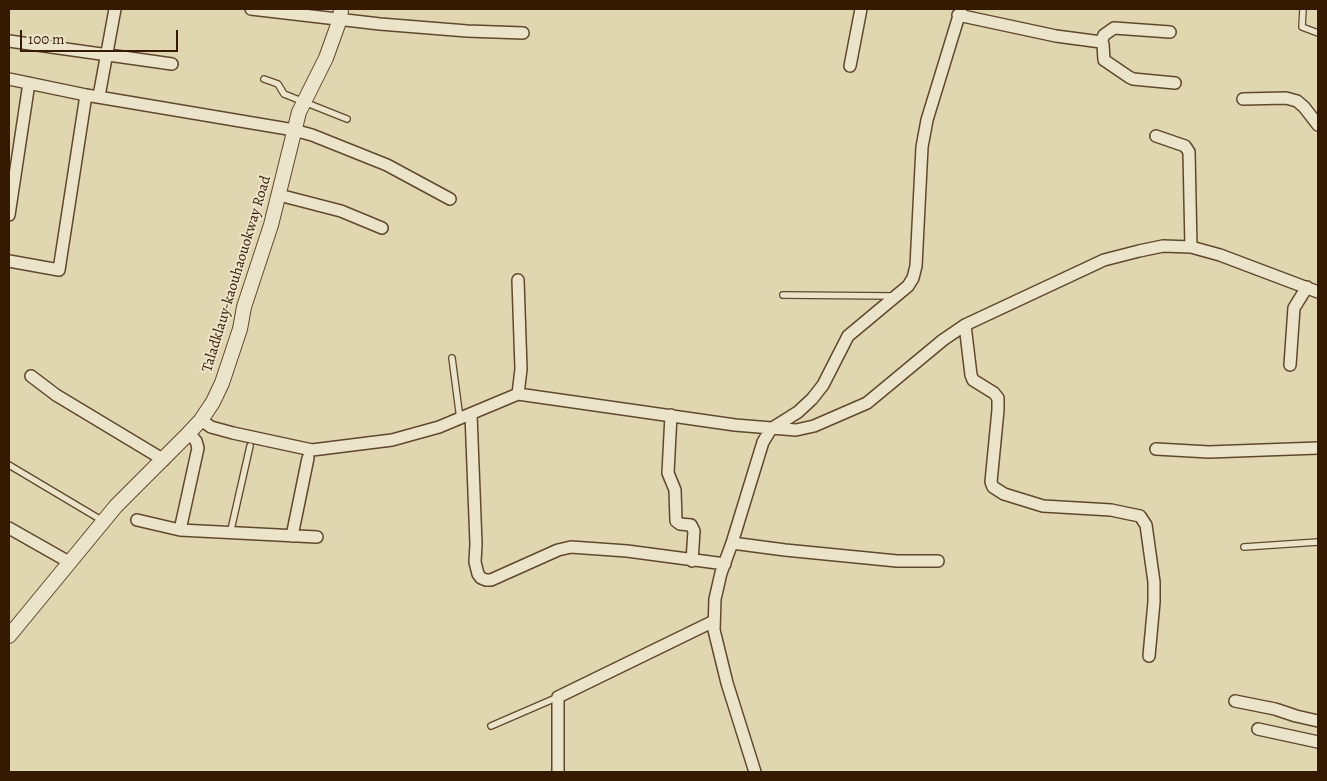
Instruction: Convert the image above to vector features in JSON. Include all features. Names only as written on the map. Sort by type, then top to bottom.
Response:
[{"type":"street","points":[[99,96],[116,9]]},
{"type":"street","points":[[251,9],[340,14],[380,24],[467,31],[523,33]]},
{"type":"street","points":[[850,66],[861,9]]},
{"type":"street","points":[[755,772],[727,683],[714,621],[717,588],[763,442],[771,429],[798,412],[812,399],[823,384],[848,336],[908,286],[914,278],[922,147],[927,120],[959,12],[1056,36],[1101,42],[1104,44],[1104,60],[1129,77],[1175,83]]},
{"type":"street","name":"Taladklauy-kaouhaouokway Road","points":[[9,636],[103,521],[132,489],[164,460],[189,433],[201,420],[213,402],[222,383],[240,329],[244,306],[278,195],[299,112],[326,58],[340,14]]},
{"type":"street","points":[[1101,42],[1104,35],[1114,28],[1170,32]]},
{"type":"street","points":[[9,41],[172,64]]},
{"type":"street","points":[[9,79],[86,95],[294,130],[365,156],[450,199]]},
{"type":"street","points":[[9,215],[29,83]]},
{"type":"street","points":[[9,261],[59,270],[86,95]]},
{"type":"street","points":[[1243,99],[1286,98],[1297,101],[1304,106],[1318,125]]},
{"type":"street","points":[[1156,136],[1185,146],[1189,152],[1191,248]]},
{"type":"street","points":[[278,195],[341,211],[382,228]]},
{"type":"street","points":[[201,420],[211,427],[312,450],[392,440],[439,427],[518,394],[771,429],[796,430],[814,426],[867,403],[943,340],[966,325],[1104,260],[1163,246],[1191,248],[1220,255],[1318,292]]},
{"type":"street","points":[[518,280],[521,369],[518,394]]},
{"type":"street","points":[[1290,365],[1294,308],[1307,287]]},
{"type":"street","points":[[966,325],[973,380],[994,393],[998,398],[991,482],[993,487],[1004,494],[1043,506],[1111,510],[1140,516],[1146,525],[1154,582],[1149,656]]},
{"type":"street","points":[[31,376],[56,395],[164,460]]},
{"type":"street","points":[[471,414],[475,562],[481,578],[491,580],[558,550],[571,547],[627,551],[724,564]]},
{"type":"street","points":[[671,415],[668,473],[675,490],[676,521],[680,524],[691,526],[694,530],[692,561]]},
{"type":"street","points":[[180,530],[198,448],[196,441],[189,433]]},
{"type":"street","points":[[1156,449],[1209,452],[1318,448]]},
{"type":"street","points":[[292,536],[308,458]]},
{"type":"street","points":[[137,520],[180,530],[317,537]]},
{"type":"street","points":[[9,528],[69,562]]},
{"type":"street","points":[[732,543],[897,561],[938,561]]},
{"type":"street","points":[[558,772],[558,697],[714,621]]},
{"type":"street","points":[[1235,701],[1318,720]]},
{"type":"street","points":[[1258,729],[1318,742]]},
{"type":"lane","points":[[1303,9],[1302,27],[1318,33]]},
{"type":"lane","points":[[264,79],[278,84],[284,94],[347,119]]},
{"type":"lane","points":[[783,295],[895,296]]},
{"type":"lane","points":[[452,358],[460,419]]},
{"type":"lane","points":[[230,534],[250,446]]},
{"type":"lane","points":[[9,465],[103,521]]},
{"type":"lane","points":[[1244,547],[1318,542]]},
{"type":"lane","points":[[491,726],[558,697]]}]
